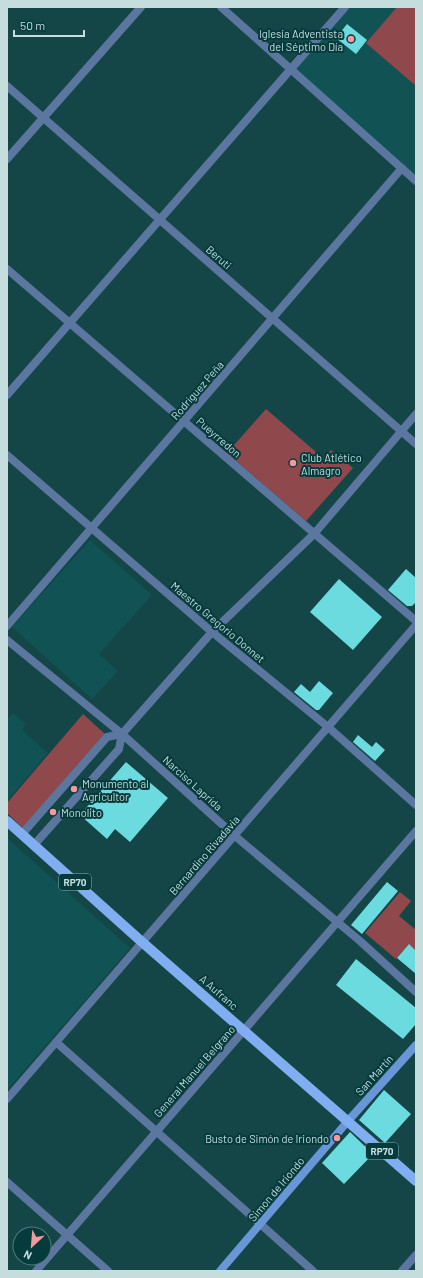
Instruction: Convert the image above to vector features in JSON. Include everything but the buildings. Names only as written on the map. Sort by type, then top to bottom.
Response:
[{"type":"main road","name":"A Aufranc","points":[[7,821],[142,942],[348,1120],[416,1181]]},
{"type":"main road","name":"San Martín","points":[[348,1120],[416,1045]]},
{"type":"main road","name":"Simon de Iriondo","points":[[220,1271],[348,1120]]},
{"type":"street","points":[[7,159],[142,7]]},
{"type":"street","points":[[221,7],[416,181]]},
{"type":"street","points":[[7,395],[345,7]]},
{"type":"street","name":"Beruti","points":[[7,86],[416,444]]},
{"type":"street","name":"Rodríguez Peña","points":[[7,626],[402,168]]},
{"type":"street","name":"Pueyrredon","points":[[7,269],[416,621]]},
{"type":"street","points":[[34,845],[119,749],[122,734],[212,632],[314,534],[416,414]]},
{"type":"street","name":"Maestro Gregorio Donnet","points":[[7,455],[212,632],[328,727],[416,805]]},
{"type":"street","name":"Bernardino Rivadavia","points":[[7,1099],[416,625]]},
{"type":"street","name":"Narciso Laprida","points":[[7,640],[122,734],[235,836],[360,941],[416,992]]},
{"type":"street","points":[[22,834],[107,737],[122,734]]},
{"type":"street","name":"General Manuel Belgrano","points":[[36,1271],[416,831]]},
{"type":"street","points":[[56,1042],[312,1271]]},
{"type":"street","points":[[7,1182],[108,1271]]},
{"type":"street","points":[[402,1271],[416,1255]]},
{"type":"shaded area","points":[[345,7],[416,7],[416,180],[291,69]]},
{"type":"shaded area","points":[[397,7],[416,7],[416,86],[366,43]]},
{"type":"shaded area","name":"Club Atlético Almagro","points":[[266,409],[323,458],[331,450],[353,468],[306,521],[227,453]]},
{"type":"shaded area","points":[[90,540],[152,595],[99,654],[118,671],[92,699],[12,627]]},
{"type":"shaded area","points":[[13,713],[26,724],[22,730],[48,753],[7,801],[7,719]]},
{"type":"shaded area","points":[[83,714],[105,734],[23,828],[7,813],[7,803]]},
{"type":"shaded area","points":[[7,838],[130,948],[7,1090]]},
{"type":"shaded area","points":[[400,892],[411,901],[399,916],[416,930],[416,951],[408,945],[396,959],[365,933]]},
{"type":"place","name":"Iglesia Adventista del Séptimo Día","points":[[351,39]]},
{"type":"place","name":"Club Atlético Almagro","points":[[293,463]]},
{"type":"place","name":"Monumento al Agricultor","points":[[74,789]]},
{"type":"place","name":"Monolito","points":[[53,812]]},
{"type":"place","name":"Busto de Simón de Iriondo","points":[[337,1138]]}]
